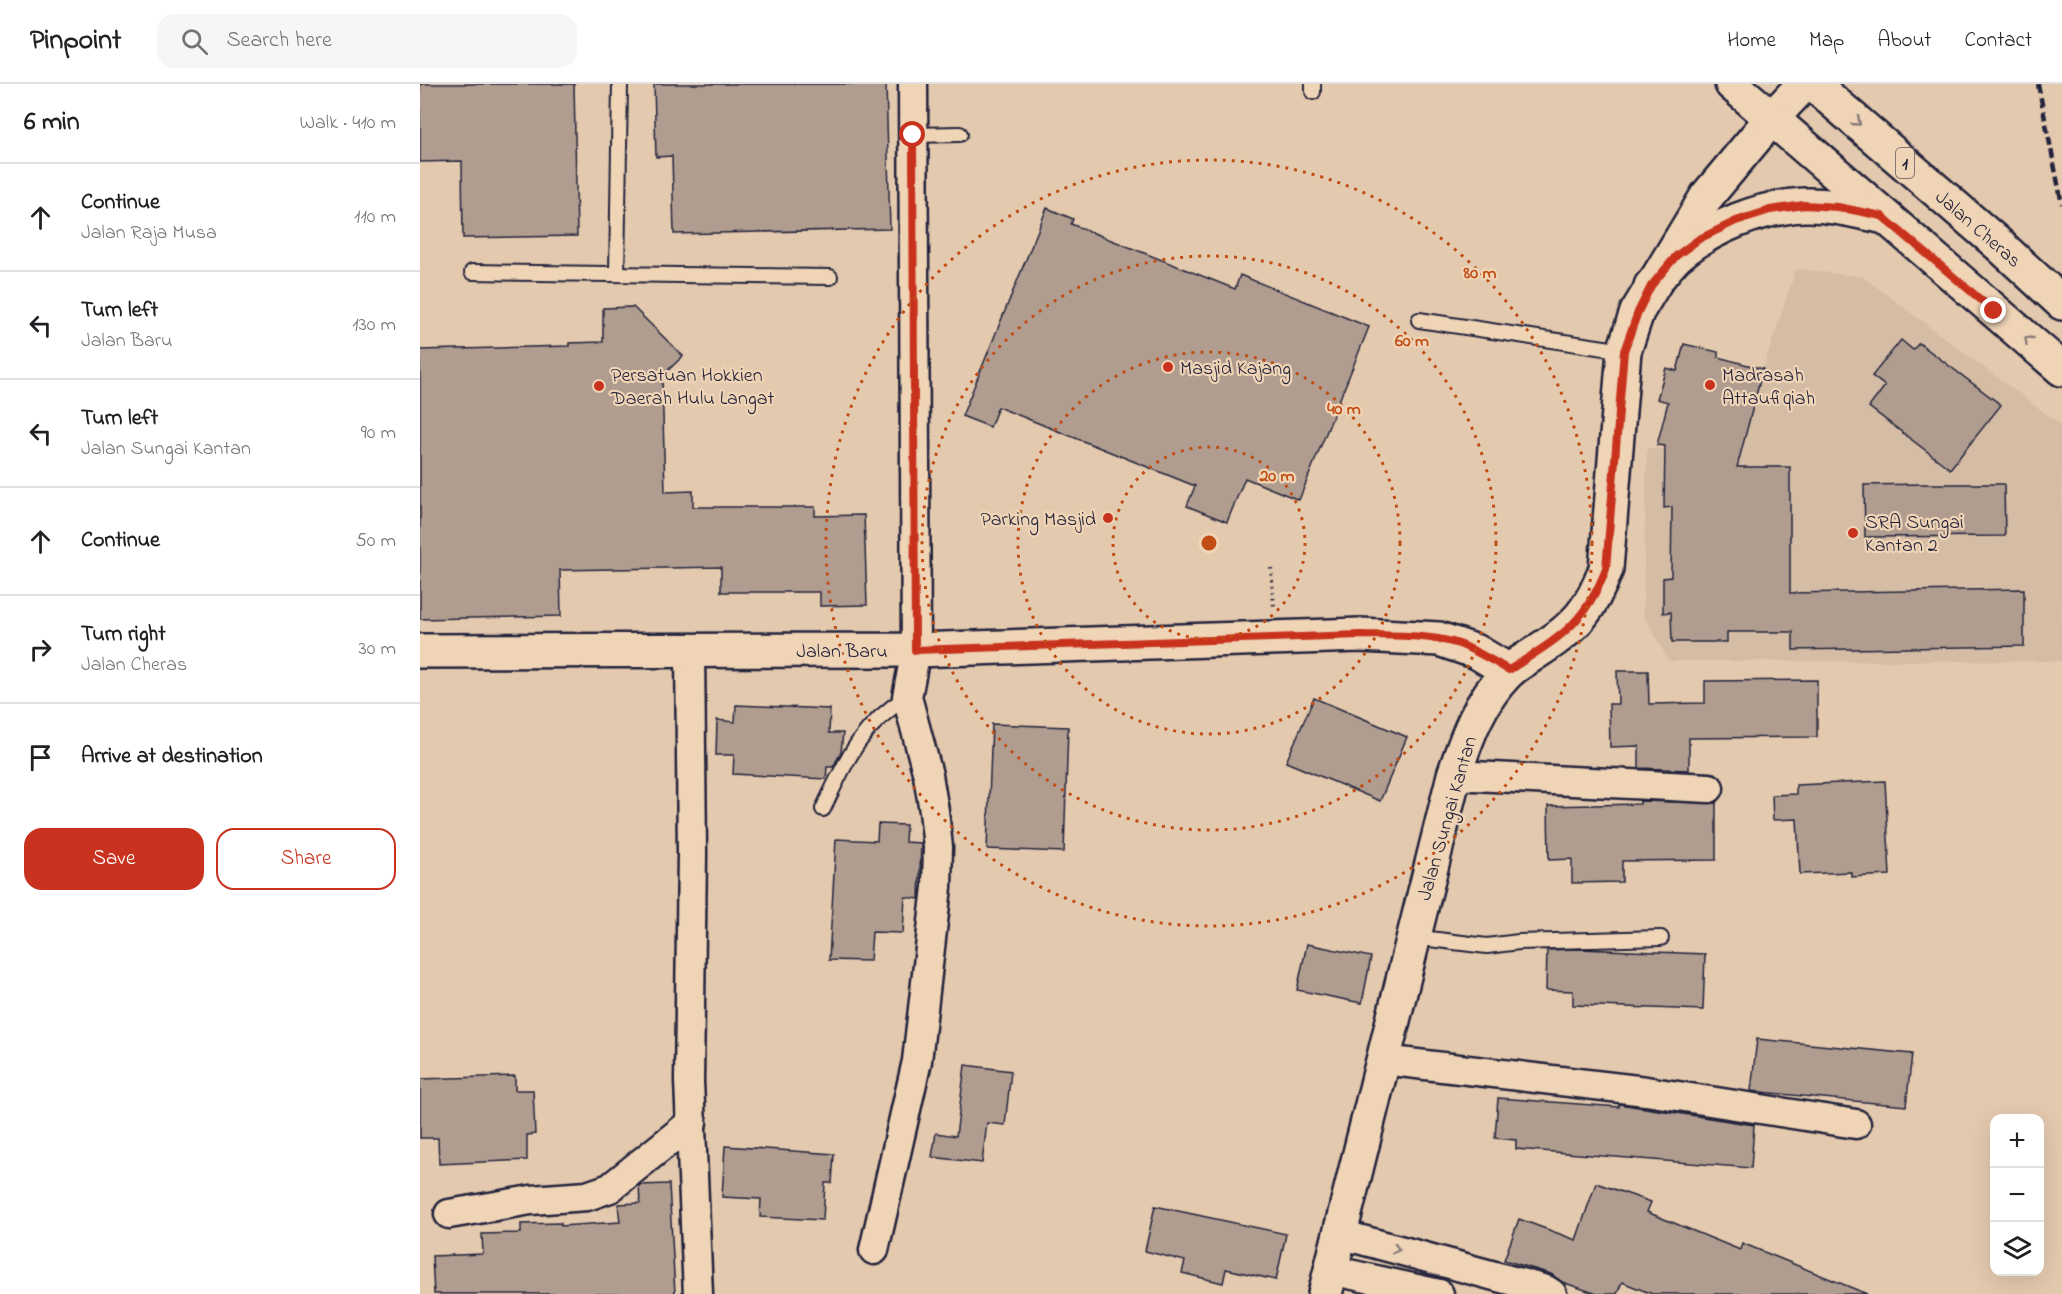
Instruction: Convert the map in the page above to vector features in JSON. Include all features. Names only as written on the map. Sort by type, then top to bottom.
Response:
[{"type":"main road","points":[[1732,84],[1882,216],[2062,369]]},
{"type":"main road","name":"Jalan Sungai Kantan","points":[[1328,1282],[1454,775],[1478,711],[1490,692],[1509,670],[1565,634],[1581,618],[1596,597],[1606,569],[1624,351],[1638,312],[1651,286],[1707,196],[1772,118],[1804,84]]},
{"type":"main road","name":"Jalan Cheras","points":[[1813,84],[2062,303]]},
{"type":"main road","points":[[1651,286],[1676,256],[1699,239],[1736,221],[1770,210],[1804,205],[1838,207],[1882,216]]},
{"type":"main road","name":"Jalan Baru","points":[[420,651],[915,650],[1382,636],[1438,639],[1459,644],[1509,670]]},
{"type":"street","points":[[874,1250],[917,1061],[937,887],[938,847],[934,811],[928,775],[907,698],[915,650],[913,84]]},
{"type":"street","points":[[690,651],[692,854],[689,1081],[693,1122],[698,1294]]},
{"type":"street","points":[[1454,775],[1709,788]]},
{"type":"street","points":[[1383,1060],[1646,1091],[1856,1124]]},
{"type":"street","points":[[450,1214],[531,1200],[587,1196],[610,1188],[693,1122]]},
{"type":"street","points":[[1340,1234],[1546,1290],[1552,1294]]},
{"type":"street","points":[[1328,1282],[1439,1294]]},
{"type":"lane","points":[[617,274],[620,84]]},
{"type":"lane","points":[[913,135],[960,134]]},
{"type":"lane","points":[[472,272],[830,277]]},
{"type":"lane","points":[[1419,320],[1624,351]]},
{"type":"lane","points":[[823,809],[849,753],[861,736],[888,709],[907,698]]},
{"type":"lane","points":[[1413,937],[1487,946],[1519,942],[1661,938]]},
{"type":"shaded area","name":"SRA Sungai Kantan 2","points":[[1796,269],[1863,277],[2062,426],[2062,661],[1669,661],[1643,614],[1647,448],[1718,452],[1742,449],[1763,369]]},
{"type":"building","points":[[420,84],[574,84],[577,236],[463,238],[462,161],[420,162]]},
{"type":"building","points":[[654,84],[886,84],[890,229],[674,234],[672,156],[656,157]]},
{"type":"building","name":"Masjid Kajang","points":[[1047,208],[1073,219],[1071,224],[1235,289],[1240,275],[1369,327],[1299,500],[1245,478],[1227,522],[1187,506],[1195,486],[998,407],[990,427],[962,416]]},
{"type":"building","points":[[633,307],[683,356],[662,376],[665,492],[693,491],[693,507],[815,507],[815,516],[864,515],[867,605],[820,606],[820,592],[721,592],[721,567],[560,570],[561,616],[420,619],[420,350],[569,346],[569,343],[603,342],[603,308]]},
{"type":"building","points":[[1901,340],[1913,350],[1919,343],[2001,405],[1950,469],[1869,407],[1885,386],[1872,376]]},
{"type":"building","points":[[1684,344],[1718,352],[1718,357],[1763,369],[1737,467],[1790,467],[1790,593],[2024,589],[2024,646],[1793,650],[1793,632],[1727,632],[1727,642],[1672,642],[1671,612],[1663,613],[1663,578],[1671,577],[1672,507],[1664,508],[1665,446],[1657,445],[1668,402],[1657,399],[1666,368],[1677,371]]},
{"type":"building","points":[[2004,484],[2005,536],[1865,537],[1864,485]]},
{"type":"building","points":[[1617,671],[1648,671],[1649,704],[1705,703],[1705,681],[1817,680],[1817,737],[1689,738],[1689,770],[1639,768],[1639,746],[1610,747],[1609,704],[1618,704]]},
{"type":"building","points":[[1314,698],[1407,737],[1380,801],[1286,762]]},
{"type":"building","points":[[736,705],[830,709],[829,733],[843,733],[841,752],[833,767],[827,767],[826,779],[733,774],[734,755],[716,755],[717,720],[735,722]]},
{"type":"building","points":[[992,724],[1068,727],[1064,852],[987,849]]},
{"type":"building","points":[[1885,781],[1890,875],[1851,877],[1851,872],[1800,874],[1797,819],[1773,820],[1772,795],[1796,794],[1796,785]]},
{"type":"building","points":[[1640,801],[1716,803],[1716,860],[1622,861],[1622,882],[1572,883],[1572,859],[1549,860],[1548,806],[1640,804]]},
{"type":"building","points":[[878,824],[906,825],[905,842],[921,843],[919,899],[905,897],[903,933],[872,932],[870,961],[829,960],[836,839],[877,841]]},
{"type":"building","points":[[1307,944],[1371,957],[1362,1003],[1297,990]]},
{"type":"building","points":[[1580,949],[1705,954],[1703,1010],[1573,1005],[1573,991],[1546,990],[1547,950]]},
{"type":"building","points":[[1757,1039],[1912,1054],[1906,1106],[1751,1091]]},
{"type":"building","points":[[965,1065],[1011,1071],[1005,1125],[987,1123],[982,1163],[932,1157],[936,1133],[956,1136]]},
{"type":"building","points":[[515,1076],[515,1090],[533,1090],[535,1134],[527,1135],[527,1160],[439,1164],[438,1138],[420,1138],[420,1079]]},
{"type":"building","points":[[1498,1098],[1619,1107],[1619,1104],[1754,1125],[1751,1168],[1516,1149],[1516,1140],[1495,1138]]},
{"type":"building","points":[[725,1146],[834,1154],[832,1183],[825,1183],[823,1220],[760,1217],[761,1199],[722,1197]]},
{"type":"building","points":[[1596,1183],[1651,1202],[1647,1212],[1740,1250],[1742,1243],[1867,1294],[1652,1294],[1622,1282],[1617,1294],[1597,1294],[1562,1282],[1551,1274],[1504,1260],[1519,1219],[1576,1240]]},
{"type":"building","points":[[669,1184],[675,1294],[434,1294],[432,1256],[483,1254],[482,1234],[521,1233],[521,1224],[561,1223],[561,1226],[620,1222],[618,1204],[640,1203],[639,1185]]},
{"type":"building","points":[[1155,1206],[1286,1234],[1276,1280],[1226,1269],[1223,1283],[1182,1273],[1185,1261],[1145,1251]]},
{"type":"railway","points":[[2038,84],[2062,204]]},
{"type":"place","name":"Masjid Kajang","points":[[1168,367]]},
{"type":"place","name":"Madrasah Attaufiqiah","points":[[1710,385]]},
{"type":"place","name":"Persatuan Hokkien Daerah Hulu Langat","points":[[599,386]]},
{"type":"place","name":"Parking Masjid","points":[[1108,518]]},
{"type":"place","name":"SRA Sungai Kantan 2","points":[[1853,533]]},
{"type":"route","points":[[913,135],[915,650],[1360,635],[1403,636],[1438,639],[1459,644],[1509,670],[1565,634],[1581,618],[1596,597],[1606,569],[1624,351],[1638,312],[1651,286],[1676,256],[1699,239],[1736,221],[1763,212],[1804,205],[1838,207],[1882,216],[1994,311]]}]
